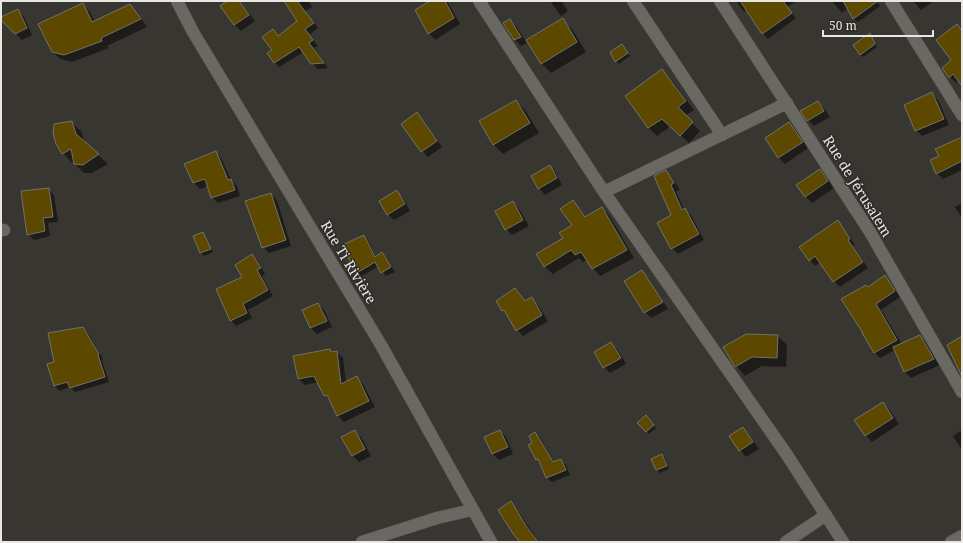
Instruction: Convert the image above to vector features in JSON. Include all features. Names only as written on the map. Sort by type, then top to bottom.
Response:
[{"type":"street","name":"Rue Ti Rivière","points":[[176,1],[193,32],[381,345],[491,542]]},
{"type":"street","points":[[479,1],[604,192],[787,455],[843,542]]},
{"type":"street","points":[[633,1],[722,135]]},
{"type":"street","name":"Rue de Jérusalem","points":[[720,1],[870,232],[962,392]]},
{"type":"street","points":[[891,1],[962,115]]},
{"type":"street","points":[[604,192],[787,103]]},
{"type":"street","points":[[362,542],[438,518],[472,510]]},
{"type":"street","points":[[786,542],[826,515]]},
{"type":"street","points":[[951,542],[962,536]]},
{"type":"building","points":[[227,1],[239,1],[249,15],[234,25],[220,6]]},
{"type":"building","points":[[284,1],[297,1],[314,23],[305,29],[313,40],[309,43],[324,63],[311,64],[299,47],[274,63],[267,53],[272,50],[262,37],[273,29],[278,36],[297,21]]},
{"type":"building","points":[[430,1],[445,1],[454,18],[428,34],[415,10]]},
{"type":"building","points":[[740,1],[783,1],[792,13],[762,34]]},
{"type":"building","points":[[843,1],[878,1],[853,19]]},
{"type":"building","points":[[83,3],[92,22],[130,4],[141,19],[101,38],[102,41],[64,55],[52,52],[38,24]]},
{"type":"building","points":[[18,9],[27,28],[15,34],[1,20],[1,17]]},
{"type":"building","points":[[563,18],[577,42],[541,64],[526,40]]},
{"type":"building","points":[[510,19],[521,37],[514,40],[503,23]]},
{"type":"building","points":[[957,24],[962,31],[962,86],[953,74],[949,78],[942,68],[951,60],[936,40]]},
{"type":"building","points":[[870,33],[875,44],[860,55],[853,45]]},
{"type":"building","points":[[622,44],[628,53],[615,62],[610,52]]},
{"type":"building","points":[[662,69],[686,101],[678,107],[693,122],[680,136],[662,119],[648,128],[625,96]]},
{"type":"building","points":[[932,92],[944,119],[915,131],[904,105]]},
{"type":"building","points":[[516,100],[530,123],[493,145],[479,121]]},
{"type":"building","points":[[818,101],[824,111],[807,121],[800,111]]},
{"type":"building","points":[[417,112],[437,141],[421,152],[401,124]]},
{"type":"building","points":[[72,121],[76,134],[99,154],[83,165],[74,164],[71,149],[62,154],[56,144],[53,133],[54,124]]},
{"type":"building","points":[[789,122],[803,142],[778,158],[765,138]]},
{"type":"building","points":[[962,137],[962,161],[936,174],[930,160],[939,156],[935,149]]},
{"type":"building","points":[[216,151],[228,180],[231,179],[235,190],[211,198],[205,179],[193,183],[184,164]]},
{"type":"building","points":[[550,165],[557,178],[538,189],[531,176]]},
{"type":"building","points":[[820,169],[828,181],[805,197],[796,185]]},
{"type":"building","points":[[666,170],[674,183],[671,185],[682,210],[685,208],[699,234],[671,249],[657,223],[671,215],[654,176]]},
{"type":"building","points":[[49,188],[53,217],[43,218],[45,231],[27,235],[21,191]]},
{"type":"building","points":[[397,190],[405,204],[387,215],[379,201]]},
{"type":"building","points":[[271,193],[286,240],[262,248],[245,201]]},
{"type":"building","points":[[573,200],[585,217],[602,207],[627,250],[592,269],[581,252],[575,255],[571,250],[544,267],[536,254],[563,238],[559,233],[572,225],[560,209]]},
{"type":"building","points":[[513,201],[523,220],[505,230],[495,211]]},
{"type":"building","points":[[838,220],[850,239],[848,240],[863,262],[833,282],[815,256],[809,261],[799,247]]},
{"type":"building","points":[[203,232],[211,249],[200,253],[193,236]]},
{"type":"building","points":[[364,235],[375,257],[382,252],[391,267],[381,273],[375,262],[355,274],[348,262],[350,261],[342,245]]},
{"type":"building","points":[[252,254],[261,268],[257,270],[268,290],[243,304],[247,313],[230,321],[216,289],[242,277],[235,265]]},
{"type":"building","points":[[642,270],[663,302],[644,313],[624,281]]},
{"type":"building","points":[[885,275],[895,291],[876,304],[897,340],[874,353],[841,299],[866,285],[868,287]]},
{"type":"building","points":[[515,288],[525,301],[532,297],[542,315],[516,331],[504,310],[502,311],[496,301]]},
{"type":"building","points":[[318,303],[327,321],[310,328],[302,310]]},
{"type":"building","points":[[83,327],[99,354],[98,355],[105,377],[70,388],[67,382],[54,386],[47,364],[54,362],[48,333]]},
{"type":"building","points":[[746,334],[778,335],[777,358],[752,357],[735,367],[723,347]]},
{"type":"building","points":[[920,335],[934,359],[904,372],[893,347]]},
{"type":"building","points":[[962,336],[962,377],[947,345]]},
{"type":"building","points":[[611,342],[621,358],[603,368],[594,352]]},
{"type":"building","points":[[330,349],[331,352],[337,351],[341,384],[357,376],[369,401],[337,416],[327,395],[324,396],[314,376],[298,379],[293,356]]},
{"type":"building","points":[[883,402],[893,418],[865,436],[854,420]]},
{"type":"building","points":[[646,415],[654,425],[646,432],[637,423]]},
{"type":"building","points":[[743,427],[753,442],[739,451],[729,436]]},
{"type":"building","points":[[355,430],[365,449],[352,456],[341,437]]},
{"type":"building","points":[[500,430],[508,447],[492,454],[484,437]]},
{"type":"building","points":[[535,432],[553,462],[561,459],[566,470],[546,478],[538,459],[536,460],[528,445],[532,443],[529,436]]},
{"type":"building","points":[[662,454],[667,466],[656,470],[651,459]]},
{"type":"building","points":[[511,501],[526,526],[538,542],[520,542],[514,535],[498,510]]}]
